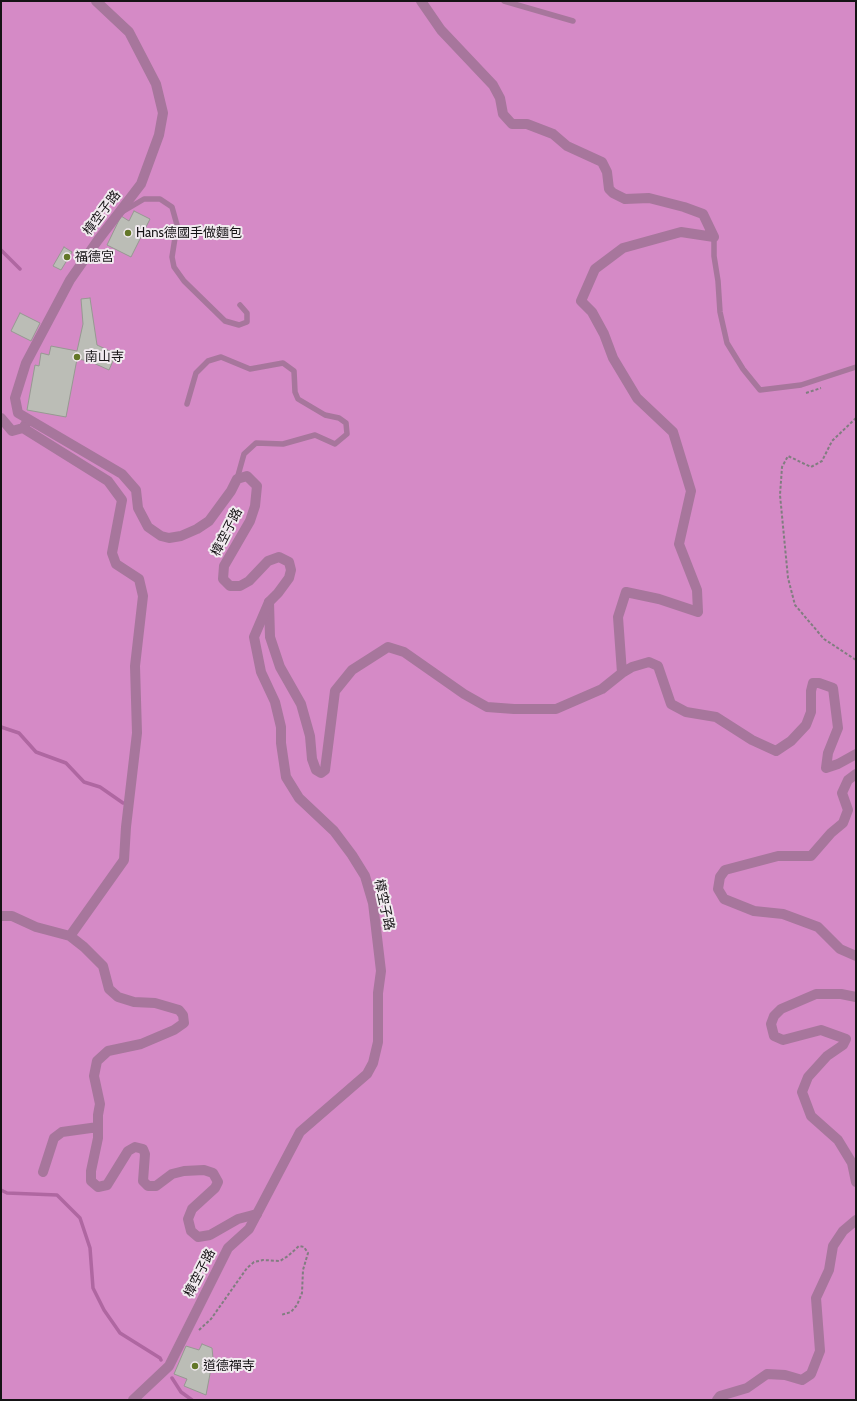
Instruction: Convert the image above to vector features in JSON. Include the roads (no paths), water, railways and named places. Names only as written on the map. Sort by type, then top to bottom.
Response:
[{"type":"street","name":"樟空子路","points":[[96,1],[128,32],[156,84],[163,113],[159,135],[141,184],[115,217],[70,280],[26,363],[15,398],[18,413],[26,424],[122,474],[136,490],[138,508],[148,527],[161,536],[169,538],[181,536],[197,529],[209,521],[231,491],[237,479],[247,476],[257,486],[255,506],[250,521],[224,566],[223,579],[230,586],[240,586],[249,581],[268,561],[279,557],[289,562],[291,570],[289,578],[269,602],[254,637],[261,672],[276,702],[281,727],[281,743],[286,776],[299,798],[334,831],[352,855],[365,876],[373,903],[381,971],[378,993],[378,1042],[373,1063],[367,1074],[300,1132],[249,1229],[228,1248],[169,1366],[133,1400]]},
{"type":"street","points":[[421,1],[441,30],[493,85],[500,98],[503,114],[512,124],[527,124],[553,134],[568,146],[602,162],[607,172],[609,189],[613,193],[625,199],[649,198],[684,207],[703,214],[714,238]]},
{"type":"street","points":[[622,673],[618,617],[626,592],[659,599],[698,612],[697,590],[680,544],[691,491],[673,432],[637,398],[613,358],[604,334],[592,312],[581,301],[596,269],[623,248],[681,232],[714,238]]},
{"type":"street","points":[[1,418],[12,431],[26,424],[108,481],[122,500],[112,553],[116,564],[138,579],[143,596],[135,666],[136,733],[124,860],[70,936]]},
{"type":"street","points":[[269,602],[270,637],[280,667],[301,704],[310,736],[312,759],[316,770],[321,773],[325,770],[336,691],[352,670],[388,647],[404,652],[464,694],[487,707],[556,709],[602,689],[632,667],[649,662],[658,666],[671,704],[686,712],[716,717],[752,740],[776,751],[791,741],[806,725],[811,712],[811,691],[813,683],[819,683],[833,688],[838,728],[828,753],[826,768],[838,764],[856,754]]},
{"type":"street","points":[[856,774],[848,780],[842,793],[848,810],[843,823],[830,833],[811,856],[778,856],[725,870],[720,877],[718,889],[724,899],[754,911],[783,914],[818,927],[840,949],[856,956]]},
{"type":"street","points":[[1,916],[12,916],[36,928],[70,936],[84,947],[103,966],[109,989],[118,997],[134,1002],[155,1003],[179,1010],[183,1015],[184,1023],[174,1030],[141,1044],[108,1051],[97,1061],[94,1076],[100,1104],[98,1138],[91,1171],[91,1182],[98,1186],[107,1185],[128,1150],[135,1147],[143,1149],[145,1154],[143,1181],[148,1186],[156,1186],[172,1174],[184,1170],[204,1170],[213,1173],[218,1182],[216,1188],[192,1209],[188,1219],[191,1231],[198,1237],[210,1235],[238,1219],[257,1214]]},
{"type":"street","points":[[856,997],[841,994],[816,994],[781,1009],[774,1016],[771,1024],[774,1036],[783,1040],[821,1030],[846,1039],[843,1045],[827,1056],[808,1077],[802,1092],[811,1116],[838,1140],[852,1163],[856,1182]]},
{"type":"street","points":[[44,1172],[54,1138],[62,1132],[98,1127]]},
{"type":"street","points":[[717,1400],[720,1396],[747,1388],[767,1374],[785,1375],[802,1380],[811,1374],[820,1351],[816,1298],[829,1270],[833,1246],[843,1231],[856,1220]]},
{"type":"lane","points":[[504,1],[574,21]]},
{"type":"lane","points":[[115,217],[144,199],[160,199],[172,207],[177,225],[172,257],[174,267],[184,281],[225,321],[240,325],[247,322],[247,313],[240,305]]},
{"type":"lane","points":[[714,238],[714,256],[718,281],[720,312],[727,343],[743,369],[760,390],[801,385],[856,367]]},
{"type":"lane","points":[[187,404],[196,373],[208,361],[221,357],[250,369],[284,363],[290,366],[294,371],[295,392],[298,399],[325,415],[339,418],[346,423],[347,434],[336,444],[315,435],[283,444],[256,443],[244,454],[237,479]]},
{"type":"waterway","points":[[1,250],[20,269]]},
{"type":"waterway","points":[[1,727],[19,733],[36,752],[66,763],[84,782],[100,787],[123,803]]},
{"type":"waterway","points":[[1,1190],[7,1193],[57,1195],[80,1218],[90,1248],[93,1288],[104,1310],[120,1333],[161,1360]]},
{"type":"waterway","points":[[172,1378],[181,1392],[192,1400]]},
{"type":"place","name":"Hans德國手做麵包","points":[[128,233]]},
{"type":"place","name":"福德宮","points":[[67,257]]},
{"type":"place","name":"南山寺","points":[[77,357]]},
{"type":"place","name":"道德禪寺","points":[[195,1366]]}]
